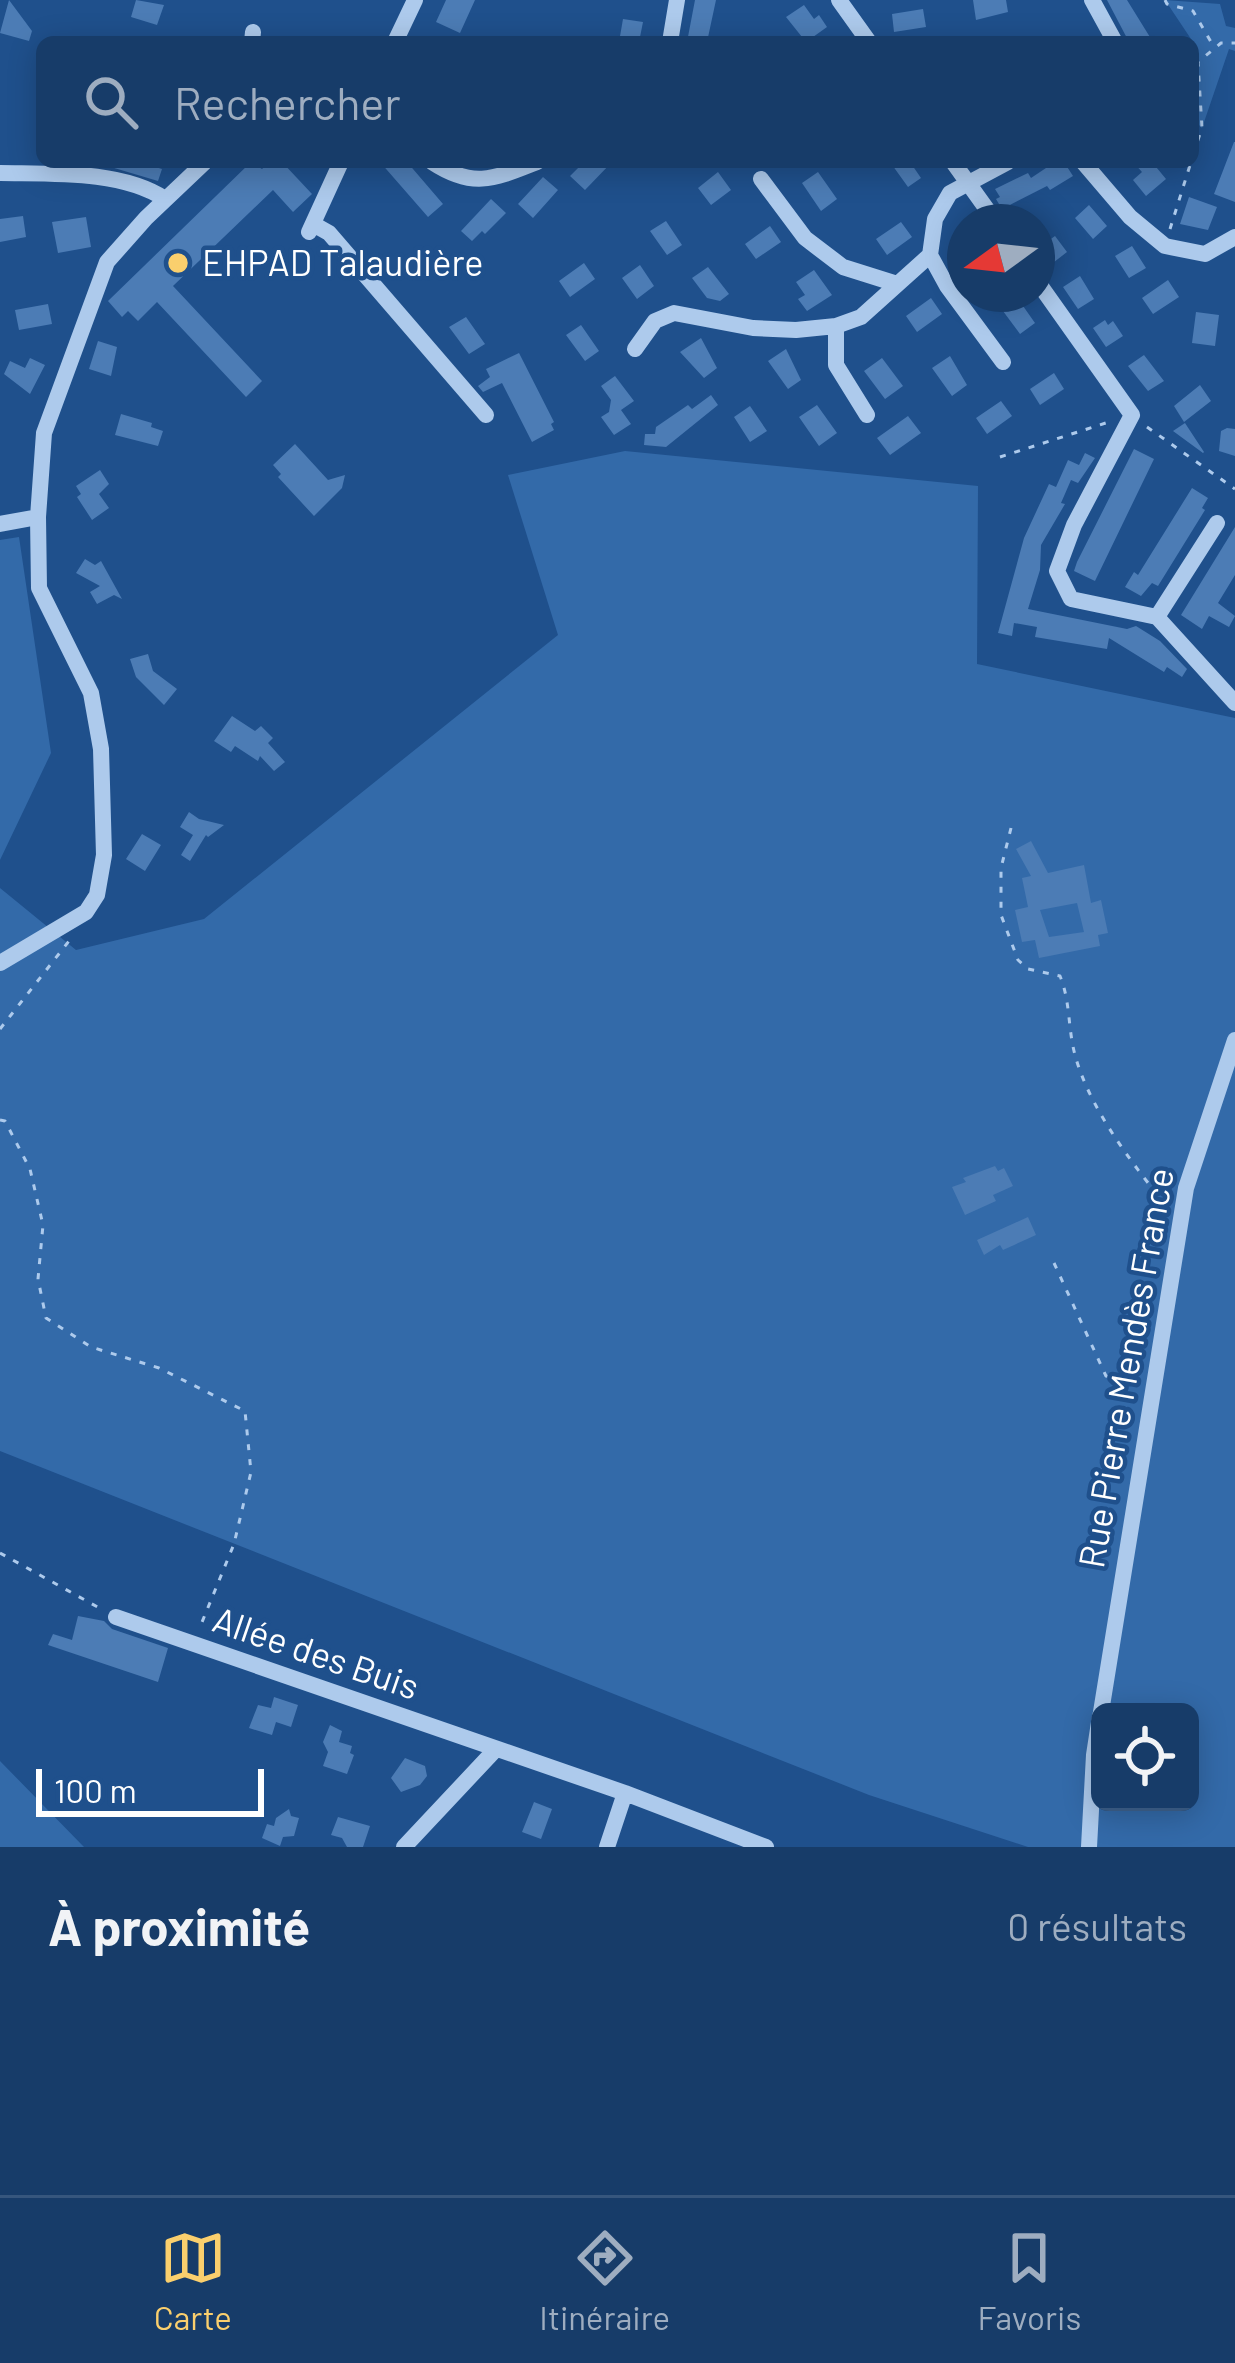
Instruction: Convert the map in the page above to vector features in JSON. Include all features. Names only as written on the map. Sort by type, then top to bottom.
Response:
[{"type":"street","points":[[401,36],[415,0]]},
{"type":"street","points":[[671,36],[676,0]]},
{"type":"street","points":[[839,0],[865,36]]},
{"type":"street","points":[[1092,0],[1111,36]]},
{"type":"street","points":[[0,963],[86,912],[97,896],[104,855],[101,749],[91,693],[39,588],[44,433],[107,262],[199,168]]},
{"type":"street","points":[[338,168],[310,229],[329,233],[486,415]]},
{"type":"street","points":[[441,168],[456,178],[476,180],[521,168]]},
{"type":"street","points":[[957,168],[983,204]]},
{"type":"street","points":[[998,168],[950,193],[935,219],[930,255],[1003,362]]},
{"type":"street","points":[[1089,168],[1130,217],[1165,246],[1205,254],[1235,237]]},
{"type":"street","points":[[0,173],[100,179],[149,189],[165,199]]},
{"type":"street","points":[[761,179],[805,238],[842,267],[897,284]]},
{"type":"street","points":[[634,349],[655,322],[674,314],[753,328],[836,326],[861,316],[930,255]]},
{"type":"street","points":[[1055,306],[1132,415],[1074,525],[1057,571],[1071,599],[1157,617],[1235,704]]},
{"type":"street","points":[[836,326],[836,365],[867,415]]},
{"type":"street","points":[[0,524],[38,517]]},
{"type":"street","points":[[1157,617],[1217,523]]},
{"type":"street","name":"Rue Pierre Mendès France","points":[[1102,1703],[1186,1188],[1235,1040]]},
{"type":"street","name":"Allée des Buis","points":[[116,1617],[625,1793],[766,1847]]},
{"type":"street","points":[[404,1847],[496,1749]]},
{"type":"street","points":[[607,1847],[625,1793]]},
{"type":"street","name":"Rue Pierre Mendès France","points":[[1089,1847],[1091,1810]]},
{"type":"path","points":[[1165,0],[1193,11],[1215,48]]},
{"type":"path","points":[[1199,60],[1221,43],[1235,43]]},
{"type":"path","points":[[1199,95],[1199,137]]},
{"type":"path","points":[[1165,246],[1189,168]]},
{"type":"path","points":[[1000,457],[1132,415],[1235,489]]},
{"type":"path","points":[[1011,828],[1000,868],[1001,915],[1018,960],[1028,969],[1060,976],[1075,1054],[1094,1099],[1142,1175],[1156,1193],[1186,1188]]},
{"type":"path","points":[[0,1029],[75,934],[86,912]]},
{"type":"path","points":[[0,1120],[30,1169],[43,1225],[38,1279],[46,1318],[91,1347],[159,1368],[245,1411],[251,1472],[234,1544],[199,1624],[216,1654]]},
{"type":"path","points":[[1054,1263],[1106,1376],[1154,1386]]},
{"type":"path","points":[[0,1553],[116,1617]]},
{"type":"shaded area","points":[[1165,0],[1220,4],[1226,26],[1235,28],[1235,51],[1229,49],[1202,128],[1199,36],[1189,36]]},
{"type":"shaded area","points":[[625,451],[978,486],[977,664],[1235,718],[1235,1847],[1028,1847],[869,1795],[0,1451],[0,888],[76,950],[204,919],[558,635],[508,475]]},
{"type":"shaded area","points":[[19,537],[51,753],[0,860],[0,540]]},
{"type":"shaded area","points":[[0,1761],[84,1847],[0,1847]]},
{"type":"building","points":[[9,0],[32,31],[29,41],[0,33]]},
{"type":"building","points":[[136,0],[164,5],[157,25],[131,17]]},
{"type":"building","points":[[446,0],[475,0],[460,33],[436,22]]},
{"type":"building","points":[[695,0],[716,0],[708,36],[688,36]]},
{"type":"building","points":[[973,0],[1006,0],[1008,12],[976,20]]},
{"type":"building","points":[[1107,0],[1127,0],[1149,36],[1126,36]]},
{"type":"building","points":[[804,5],[827,27],[814,36],[801,36],[786,17]]},
{"type":"building","points":[[923,9],[926,27],[894,32],[892,14]]},
{"type":"building","points":[[623,19],[643,22],[640,36],[620,36]]},
{"type":"building","points":[[1235,142],[1235,202],[1214,194]]},
{"type":"building","points":[[114,168],[159,168],[158,181]]},
{"type":"building","name":"EHPAD Talaudière","points":[[245,168],[288,168],[312,194],[293,212],[273,190],[173,286],[262,381],[246,397],[157,302],[138,321],[128,311],[122,317],[108,301]]},
{"type":"building","points":[[385,168],[412,168],[443,204],[428,217]]},
{"type":"building","points":[[578,168],[606,168],[585,190],[570,176]]},
{"type":"building","points":[[894,168],[914,168],[921,178],[908,187]]},
{"type":"building","points":[[1046,168],[1068,168],[1073,176],[1050,190],[1047,186],[1012,204],[999,204],[995,189],[1028,173],[1031,178]]},
{"type":"building","points":[[1138,168],[1157,168],[1166,179],[1146,196],[1133,180],[1142,172]]},
{"type":"building","points":[[718,172],[731,190],[711,205],[698,188]]},
{"type":"building","points":[[818,172],[837,199],[821,211],[802,183]]},
{"type":"building","points":[[543,177],[558,190],[533,218],[518,204]]},
{"type":"building","points":[[1189,197],[1217,207],[1208,230],[1180,224]]},
{"type":"building","points":[[491,199],[506,213],[472,241],[461,231]]},
{"type":"building","points":[[1089,205],[1107,226],[1093,239],[1075,218]]},
{"type":"building","points":[[23,216],[26,237],[0,242],[0,219]]},
{"type":"building","points":[[86,217],[91,247],[58,253],[52,222]]},
{"type":"building","points":[[666,221],[682,245],[667,255],[650,231]]},
{"type":"building","points":[[901,222],[912,237],[887,255],[876,239]]},
{"type":"building","points":[[770,226],[781,242],[756,259],[745,244]]},
{"type":"building","points":[[1055,236],[1067,252],[1055,261]]},
{"type":"building","points":[[1132,246],[1146,268],[1129,278],[1115,256]]},
{"type":"building","points":[[584,263],[595,279],[570,297],[559,281]]},
{"type":"building","points":[[640,265],[654,286],[637,299],[622,278]]},
{"type":"building","points":[[708,267],[729,294],[720,301],[707,298],[692,278]]},
{"type":"building","points":[[814,270],[832,295],[807,311],[798,299],[805,295],[796,282]]},
{"type":"building","points":[[1080,276],[1094,299],[1078,309],[1063,287]]},
{"type":"building","points":[[1168,280],[1179,297],[1153,314],[1142,298]]},
{"type":"building","points":[[931,298],[942,314],[917,332],[906,316]]},
{"type":"building","points":[[48,304],[52,324],[19,330],[15,310]]},
{"type":"building","points":[[1004,312],[1027,312],[1035,323],[1020,334]]},
{"type":"building","points":[[1196,312],[1219,315],[1215,346],[1192,343]]},
{"type":"building","points":[[466,317],[485,344],[469,354],[449,327]]},
{"type":"building","points":[[1105,320],[1108,325],[1113,321],[1123,336],[1106,347],[1093,328]]},
{"type":"building","points":[[581,325],[599,351],[585,361],[566,335]]},
{"type":"building","points":[[701,338],[717,368],[704,378],[680,352]]},
{"type":"building","points":[[98,341],[117,347],[111,376],[89,369]]},
{"type":"building","points":[[786,349],[801,380],[788,389],[768,361]]},
{"type":"building","points":[[519,353],[554,422],[554,430],[532,442],[502,383],[483,392],[478,386],[490,377],[486,369]]},
{"type":"building","points":[[1144,355],[1164,381],[1148,391],[1128,366]]},
{"type":"building","points":[[950,356],[967,385],[952,396],[932,368]]},
{"type":"building","points":[[30,358],[45,365],[30,394],[4,374],[10,361],[25,368]]},
{"type":"building","points":[[882,358],[903,386],[885,399],[864,371]]},
{"type":"building","points":[[1054,373],[1064,389],[1040,405],[1030,389]]},
{"type":"building","points":[[615,376],[634,401],[621,410],[631,424],[614,435],[601,417],[609,412],[611,400],[601,386]]},
{"type":"building","points":[[1200,385],[1211,401],[1184,422],[1174,406]]},
{"type":"building","points":[[711,395],[718,405],[666,447],[644,445],[645,434],[655,434],[656,427]]},
{"type":"building","points":[[1001,401],[1012,416],[987,434],[976,418]]},
{"type":"building","points":[[817,405],[837,433],[819,446],[799,417]]},
{"type":"building","points":[[750,406],[767,431],[750,442],[734,417]]},
{"type":"building","points":[[121,414],[163,431],[158,446],[115,435]]},
{"type":"building","points":[[908,416],[921,433],[890,455],[877,438]]},
{"type":"building","points":[[1185,423],[1204,452],[1203,453],[1173,431]]},
{"type":"building","points":[[1235,429],[1235,456],[1219,451],[1221,431]]},
{"type":"building","points":[[295,444],[328,480],[345,475],[342,488],[314,516],[278,477],[281,474],[273,465]]},
{"type":"building","points":[[1134,449],[1154,459],[1095,581],[1074,571]]},
{"type":"building","points":[[1085,453],[1095,458],[1078,483],[1071,480],[1061,503],[1065,504],[1041,545],[1040,570],[1028,609],[1127,629],[1136,626],[1160,641],[1187,669],[1182,677],[1167,667],[1164,672],[1109,638],[1107,649],[1035,637],[1037,627],[1014,623],[1012,636],[998,633],[1024,538],[1049,484],[1056,487],[1068,460],[1079,465]]},
{"type":"building","points":[[100,470],[109,484],[99,494],[109,508],[92,520],[77,497],[81,494],[76,486]]},
{"type":"building","points":[[1192,488],[1208,498],[1205,510],[1158,586],[1152,583],[1141,596],[1125,587],[1134,572],[1138,575]]},
{"type":"building","points":[[1235,527],[1235,575],[1218,603],[1235,616],[1229,627],[1209,616],[1202,629],[1181,615]]},
{"type":"building","points":[[85,559],[95,565],[101,561],[122,599],[114,595],[97,604],[90,592],[100,586],[76,573]]},
{"type":"building","points":[[148,654],[153,671],[177,689],[164,705],[136,677],[130,659]]},
{"type":"building","points":[[232,716],[255,731],[261,726],[273,738],[268,743],[285,762],[274,771],[260,756],[258,761],[235,746],[231,752],[214,741]]},
{"type":"building","points":[[189,812],[224,825],[206,835],[190,861],[181,855],[193,835],[180,827]]},
{"type":"building","points":[[142,834],[161,845],[145,871],[126,859]]},
{"type":"building","points":[[1031,841],[1048,873],[1084,865],[1091,903],[1101,900],[1108,933],[1098,935],[1100,946],[1039,958],[1035,940],[1022,942],[1015,910],[1028,907],[1022,878],[1031,876],[1016,849]],"holes":[[[1077,903],[1084,932],[1049,937],[1040,910]]]},
{"type":"building","points":[[995,1166],[998,1171],[1004,1168],[1013,1186],[993,1195],[996,1201],[965,1215],[952,1187]]},
{"type":"building","points":[[1028,1217],[1036,1235],[984,1255],[977,1240]]},
{"type":"building","points":[[78,1616],[104,1621],[112,1629],[168,1648],[158,1682],[48,1645],[53,1634],[72,1640]]},
{"type":"building","points":[[274,1697],[298,1705],[291,1727],[276,1722],[272,1735],[249,1728],[258,1705],[271,1708]]},
{"type":"building","points":[[330,1725],[342,1731],[339,1742],[352,1746],[347,1774],[323,1766],[328,1752],[323,1742]]},
{"type":"building","points":[[405,1758],[425,1766],[427,1776],[420,1785],[401,1792],[391,1778]]},
{"type":"building","points":[[534,1802],[552,1809],[541,1839],[522,1832]]},
{"type":"building","points":[[289,1809],[291,1816],[299,1818],[294,1836],[283,1837],[280,1846],[262,1838],[267,1824],[274,1826],[276,1818]]},
{"type":"building","points":[[338,1817],[370,1826],[363,1847],[347,1847],[342,1838],[331,1835]]},
{"type":"place","name":"EHPAD Talaudière","points":[[178,263]]}]
